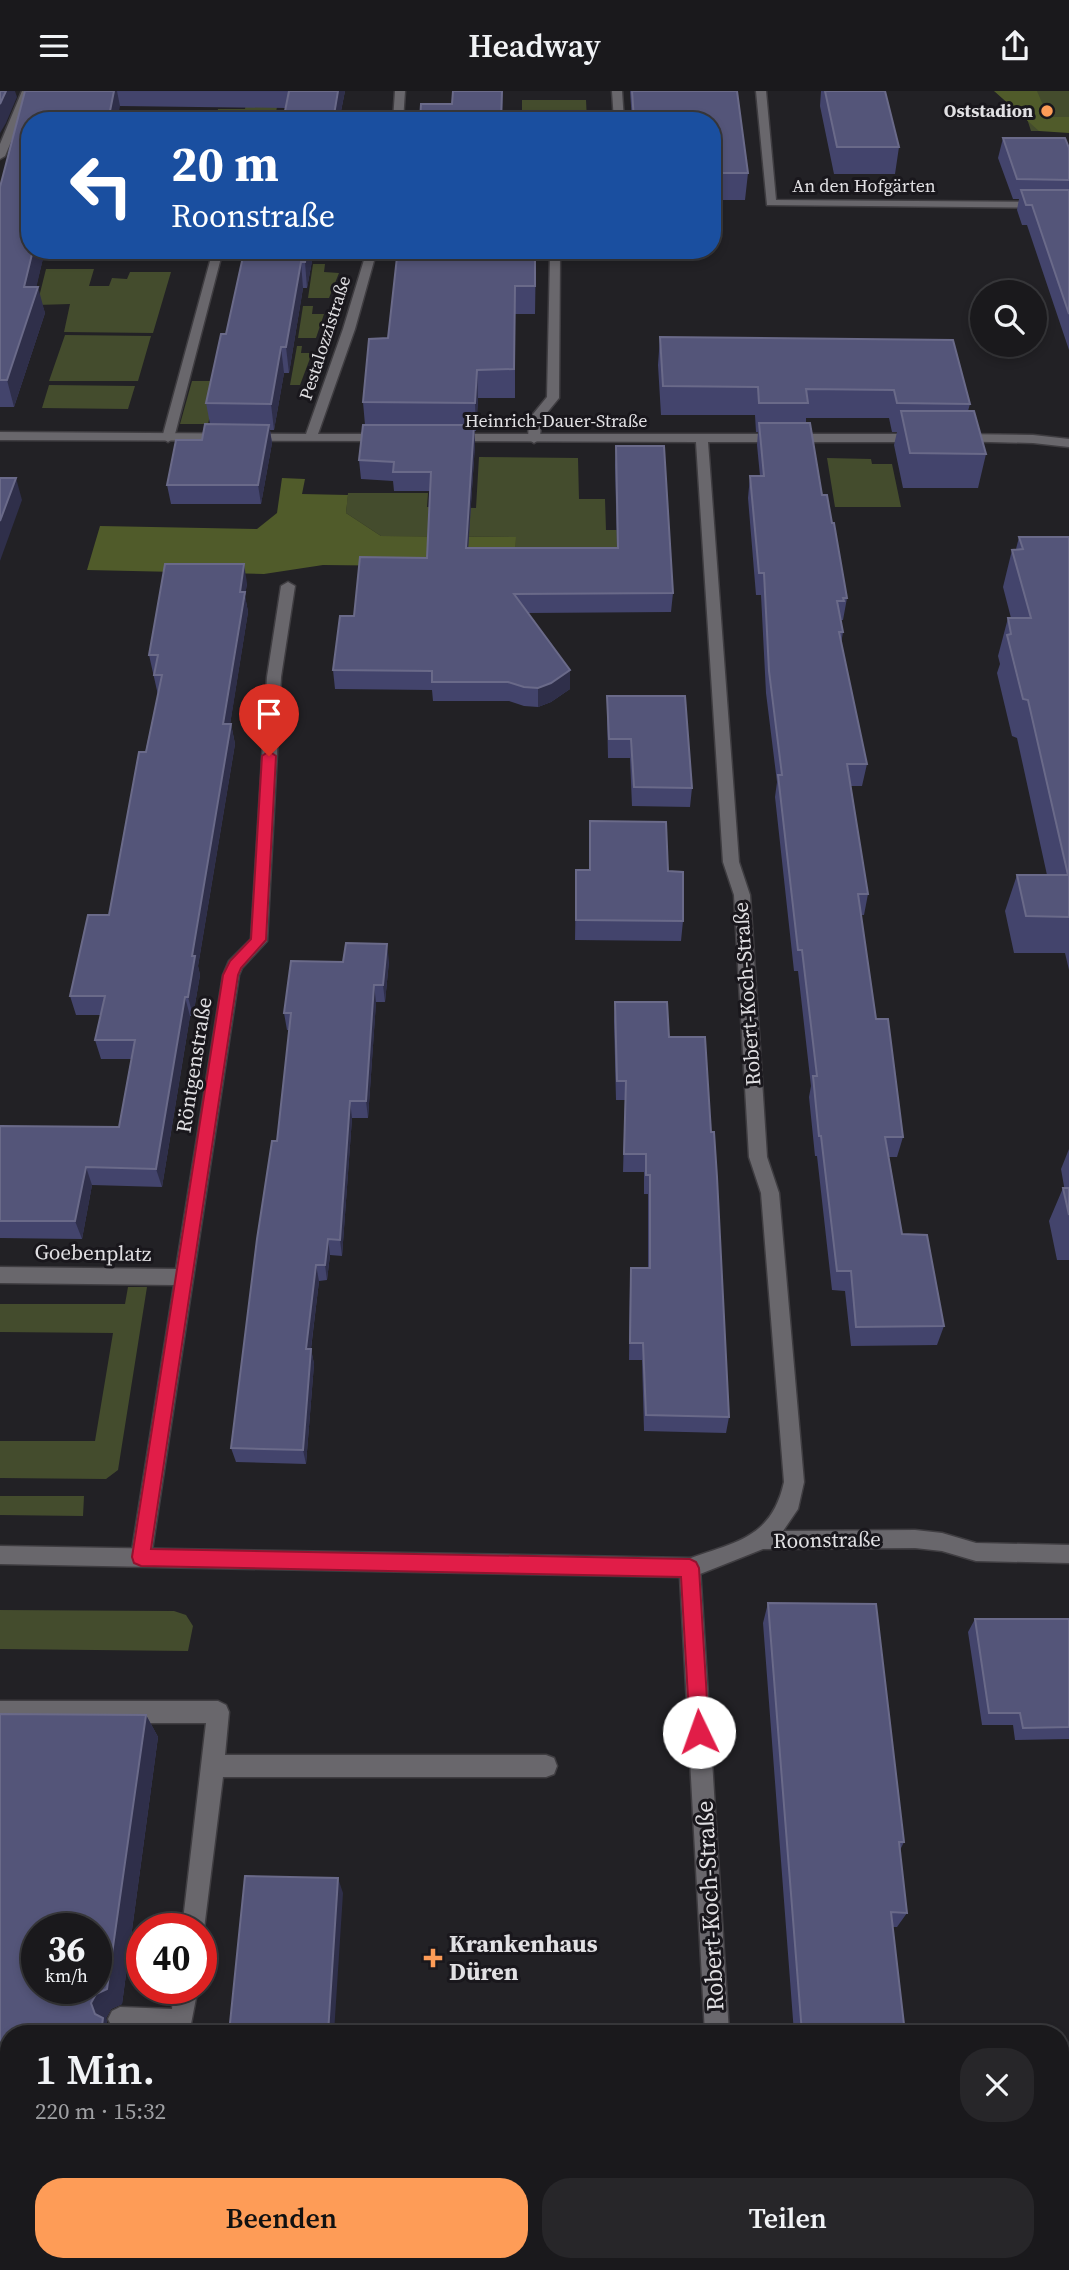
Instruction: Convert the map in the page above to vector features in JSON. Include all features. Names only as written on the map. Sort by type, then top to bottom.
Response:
[{"type":"street","points":[[0,156],[27,91]]},
{"type":"street","points":[[399,112],[400,91]]},
{"type":"street","points":[[617,91],[618,112]]},
{"type":"street","name":"An den Hofgärten","points":[[761,91],[771,203],[1069,205]]},
{"type":"street","points":[[168,437],[216,259]]},
{"type":"street","name":"Pestalozzistraße","points":[[311,437],[349,328],[369,259]]},
{"type":"street","points":[[534,439],[535,419],[553,398],[555,259]]},
{"type":"street","points":[[0,436],[394,438]]},
{"type":"street","name":"Heinrich-Dauer-Straße","points":[[436,438],[933,438],[1032,439],[1069,443]]},
{"type":"street","name":"Robert-Koch-Straße","points":[[702,438],[731,862],[742,895],[758,1157],[771,1192],[793,1482],[788,1509],[763,1541]]},
{"type":"street","name":"Röntgenstraße","points":[[141,1557],[231,975],[235,965],[258,940],[274,677],[288,586]]},
{"type":"street","name":"Goebenplatz","points":[[0,1275],[185,1277]]},
{"type":"street","name":"Roonstraße","points":[[0,1555],[690,1568],[763,1541],[915,1539],[942,1542],[976,1552],[1069,1554]]},
{"type":"street","name":"Robert-Koch-Straße","points":[[690,1568],[717,2025]]},
{"type":"street","points":[[0,1712],[218,1712],[195,1913]]},
{"type":"street","points":[[213,1766],[547,1766]]},
{"type":"street","points":[[120,2019],[182,2021],[184,2004]]},
{"type":"green space","points":[[994,91],[1037,91],[1048,117],[1069,117],[1069,133],[1039,131]]},
{"type":"green space","name":"Oststadion","points":[[1018,91],[1069,91],[1069,131],[1031,131]]},
{"type":"green space","points":[[247,98],[279,98],[276,112],[217,112],[218,109],[245,109]]},
{"type":"green space","points":[[522,100],[586,100],[587,112],[522,112]]},
{"type":"green space","points":[[313,264],[325,264],[324,272],[339,273],[329,298],[308,298]]},
{"type":"green space","points":[[46,269],[94,269],[89,286],[109,286],[112,278],[127,279],[130,272],[171,272],[153,333],[64,332],[70,304],[37,305]]},
{"type":"green space","points":[[303,306],[313,306],[312,314],[324,314],[316,338],[298,338]]},
{"type":"green space","points":[[65,335],[151,336],[138,381],[49,381]]},
{"type":"green space","points":[[297,346],[302,346],[301,353],[312,353],[300,385],[290,385]]},
{"type":"green space","points":[[192,381],[218,381],[208,424],[180,424]]},
{"type":"green space","points":[[49,385],[135,386],[128,409],[42,408]]},
{"type":"green space","points":[[479,457],[578,458],[579,499],[605,499],[606,530],[668,530],[670,568],[515,567],[516,537],[381,536],[346,513],[348,493],[428,493],[427,507],[476,508]]},
{"type":"green space","points":[[827,458],[871,459],[872,464],[892,464],[901,507],[835,507]]},
{"type":"green space","points":[[282,478],[305,479],[302,494],[348,495],[346,513],[381,536],[516,537],[515,567],[323,565],[264,574],[87,570],[100,526],[257,529],[277,513]]},
{"type":"green space","points":[[128,1287],[147,1287],[118,1470],[106,1479],[0,1478],[0,1441],[95,1441],[113,1333],[0,1332],[0,1304],[125,1304]]},
{"type":"green space","points":[[0,1496],[84,1496],[83,1516],[0,1515]]},
{"type":"green space","points":[[0,1610],[174,1611],[186,1615],[193,1626],[188,1651],[0,1649]]},
{"type":"building","points":[[0,91],[6,91],[0,104]]},
{"type":"building","points":[[25,91],[114,91],[110,112],[21,112],[21,259],[31,259],[24,287],[38,287],[7,380],[0,380],[0,187]]},
{"type":"building","points":[[289,91],[338,91],[334,112],[285,112]]},
{"type":"building","points":[[453,91],[502,91],[501,112],[421,112],[421,104],[452,104]]},
{"type":"building","points":[[632,91],[737,91],[748,173],[721,173],[721,112],[633,112]]},
{"type":"building","points":[[825,91],[885,91],[899,147],[837,147]]},
{"type":"building","points":[[1003,138],[1065,138],[1069,148],[1069,180],[1017,179]]},
{"type":"building","points":[[1021,190],[1069,190],[1069,314],[1032,205],[1026,205]]},
{"type":"building","points":[[242,259],[306,259],[305,262],[301,262],[286,347],[281,347],[271,404],[206,403],[221,334],[226,334]]},
{"type":"building","points":[[397,259],[535,259],[535,286],[515,286],[514,369],[477,370],[475,403],[363,402],[369,339],[388,338]]},
{"type":"building","points":[[660,337],[953,340],[970,404],[897,403],[894,390],[806,389],[808,403],[759,403],[758,387],[663,386]]},
{"type":"building","points":[[901,411],[974,411],[986,454],[910,453]]},
{"type":"building","points":[[759,423],[810,423],[822,495],[827,495],[834,523],[847,598],[837,601],[843,632],[839,632],[867,764],[847,764],[868,894],[858,894],[876,1019],[888,1019],[903,1137],[885,1137],[902,1234],[927,1235],[944,1326],[856,1327],[851,1271],[837,1271],[819,1136],[813,1076],[817,1076],[802,950],[798,950],[778,775],[782,775],[769,671],[764,573],[759,573],[750,476],[764,476]]},
{"type":"building","points":[[205,424],[269,425],[258,485],[167,485],[176,440],[202,440]]},
{"type":"building","points":[[363,425],[474,425],[466,548],[618,548],[616,446],[664,446],[673,593],[514,594],[570,670],[538,688],[508,682],[432,682],[432,671],[333,670],[340,616],[354,616],[360,557],[427,558],[431,472],[393,472],[394,462],[359,460]]},
{"type":"building","points":[[0,478],[16,478],[0,521]]},
{"type":"building","points":[[1019,537],[1069,537],[1069,917],[1026,916],[1017,875],[1068,875],[1028,700],[1023,699],[1007,635],[1011,634],[1008,618],[1031,618],[1012,550],[1023,549]]},
{"type":"building","points":[[165,564],[244,564],[240,592],[245,592],[223,724],[231,724],[192,956],[195,956],[188,997],[185,997],[156,1169],[86,1167],[75,1221],[0,1221],[0,1126],[119,1127],[135,1040],[95,1040],[105,996],[70,996],[88,915],[109,915],[139,752],[146,752],[162,675],[154,675],[158,655],[149,655]]},
{"type":"building","points":[[607,696],[685,696],[692,788],[634,787],[631,739],[609,739]]},
{"type":"building","points":[[590,821],[666,822],[668,871],[683,872],[683,921],[576,920],[576,870],[590,870]]},
{"type":"building","points":[[346,943],[387,944],[383,985],[374,985],[366,1101],[350,1101],[340,1240],[328,1239],[325,1265],[316,1265],[306,1349],[311,1349],[303,1450],[231,1448],[257,1239],[272,1141],[277,1141],[291,1013],[284,1013],[291,961],[343,962]]},
{"type":"building","points":[[615,1002],[667,1002],[669,1037],[705,1037],[711,1132],[714,1132],[717,1177],[729,1417],[646,1415],[643,1343],[630,1343],[631,1268],[650,1268],[650,1175],[646,1175],[646,1154],[624,1154],[626,1081],[617,1081]]},
{"type":"building","points":[[1063,1188],[1069,1188],[1069,1215]]},
{"type":"building","points":[[768,1603],[876,1604],[904,1842],[899,1842],[907,1913],[891,1912],[904,2025],[801,2025]]},
{"type":"building","points":[[975,1619],[1069,1619],[1069,1727],[1023,1728],[1020,1713],[989,1713]]},
{"type":"building","points":[[0,1714],[146,1715],[112,1954],[112,1913],[21,1913],[21,2004],[91,2004],[95,2014],[103,2018],[102,2025],[0,2025]]},
{"type":"building","points":[[245,1876],[338,1878],[329,2025],[230,2025]]},
{"type":"place","name":"Oststadion","points":[[1047,111]]},
{"type":"place","name":"Krankenhaus Düren","points":[[433,1958]]},
{"type":"route","points":[[269,756],[258,940],[235,965],[231,975],[141,1557],[690,1568],[699,1732]]}]
